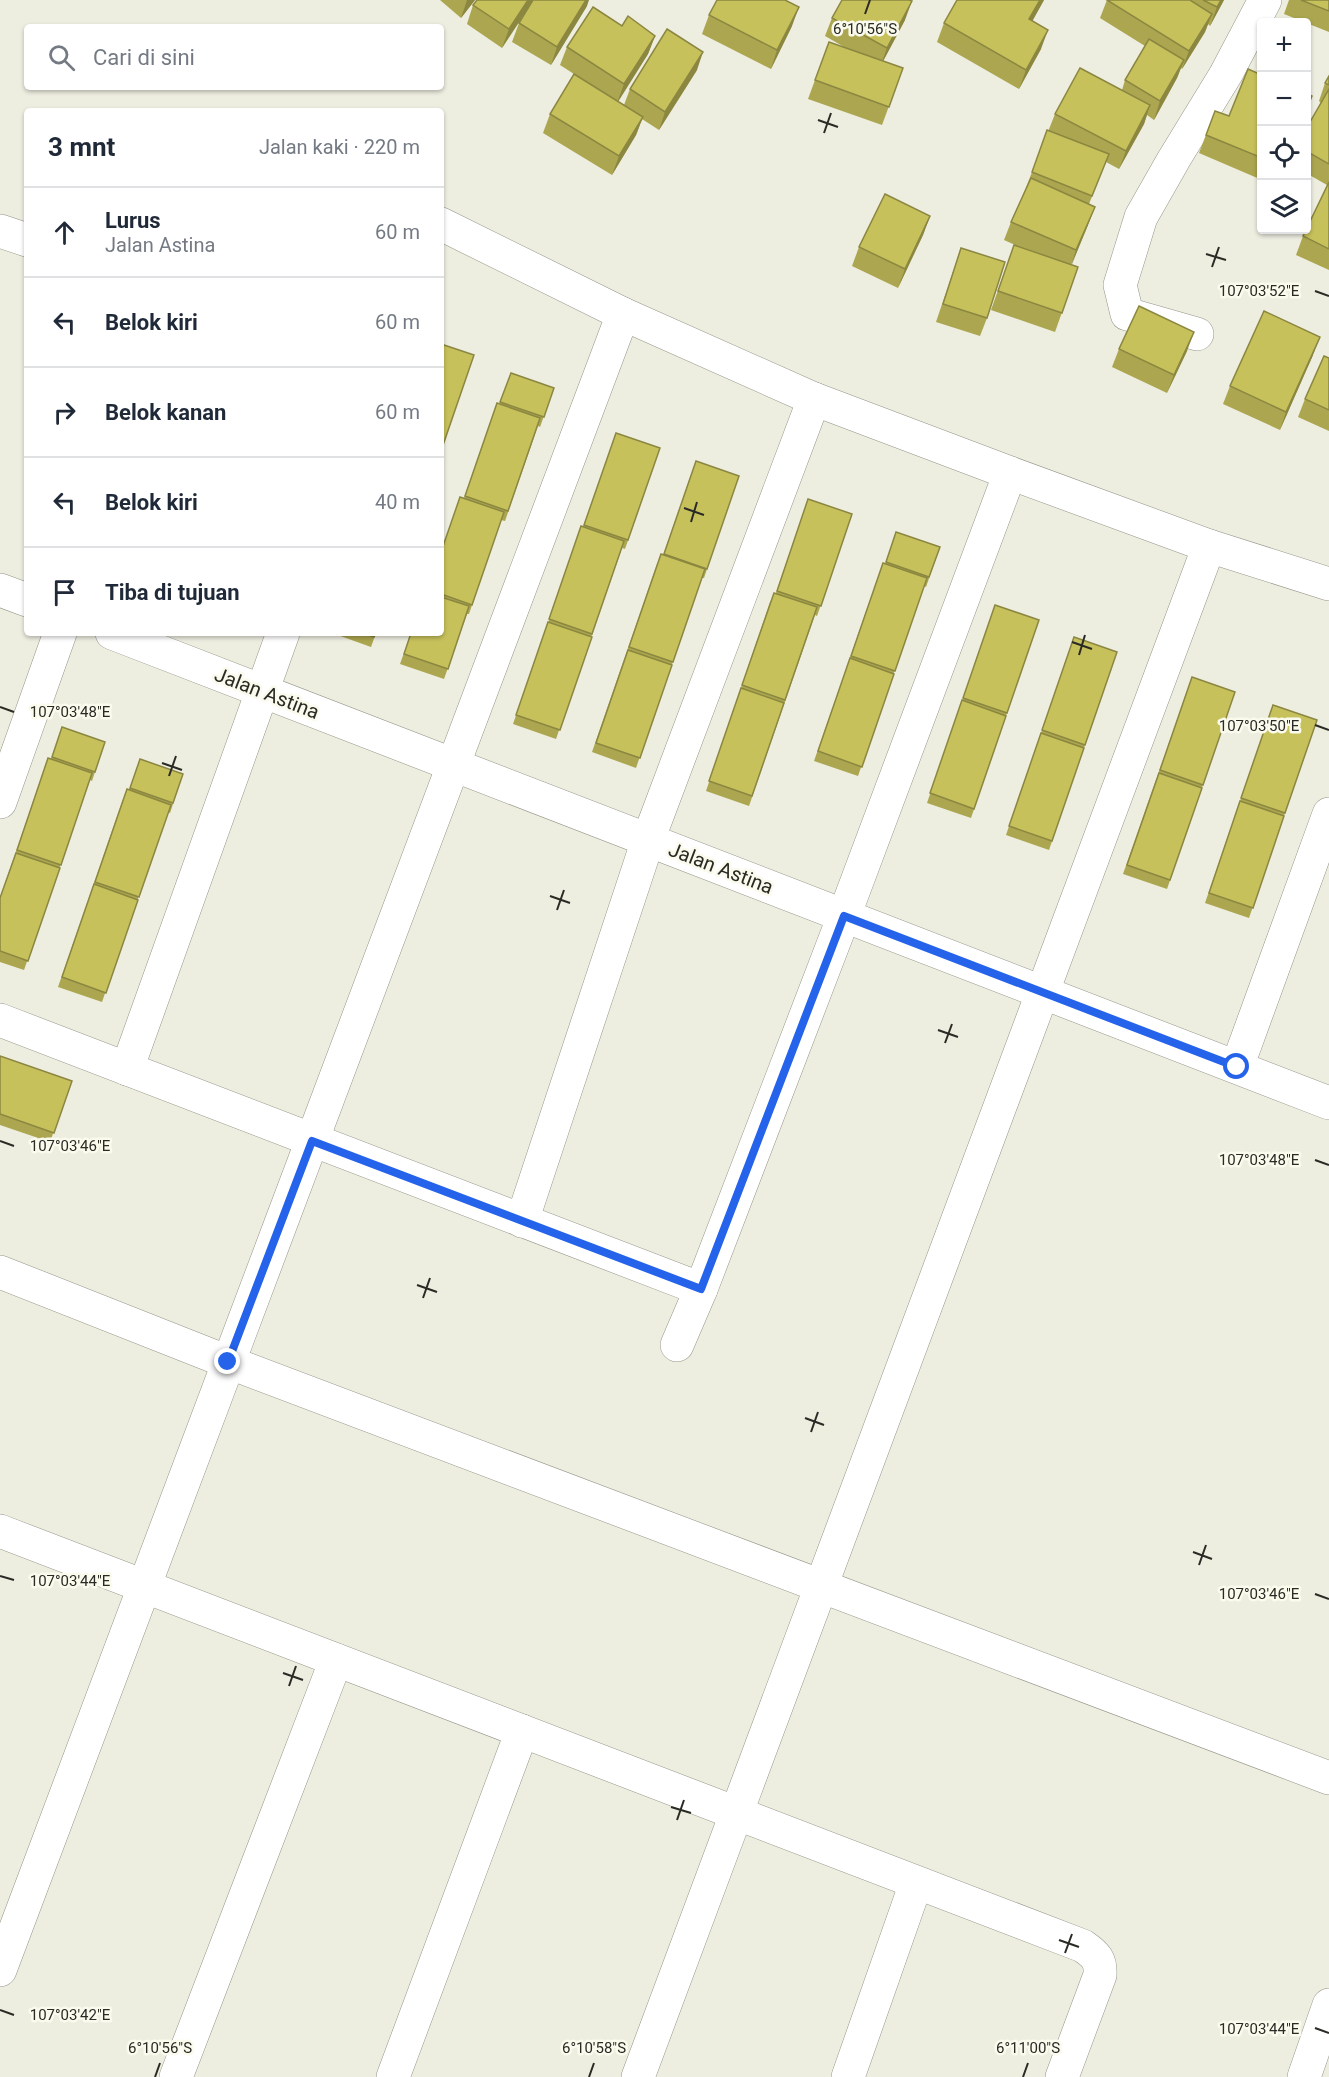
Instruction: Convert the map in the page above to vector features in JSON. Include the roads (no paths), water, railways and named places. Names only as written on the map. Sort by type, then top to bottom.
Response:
[{"type":"street","points":[[1197,334],[1126,314],[1120,285],[1141,217],[1226,74],[1265,0]]},
{"type":"street","points":[[444,225],[623,314],[814,399],[1209,546],[1329,584]]},
{"type":"street","points":[[0,231],[24,239]]},
{"type":"street","points":[[0,1970],[623,314]]},
{"type":"street","points":[[522,1221],[648,840],[814,399]]},
{"type":"street","points":[[677,1345],[701,1289],[844,916],[1010,473]]},
{"type":"street","points":[[638,2077],[1209,546]]},
{"type":"street","points":[[0,590],[24,599]]},
{"type":"street","points":[[0,801],[59,636]]},
{"type":"street","name":"Jalan Astina","points":[[120,636],[1329,1103]]},
{"type":"street","points":[[127,1069],[282,636]]},
{"type":"street","points":[[1237,1067],[1329,814]]},
{"type":"street","points":[[0,1020],[701,1289]]},
{"type":"street","points":[[0,1272],[228,1362],[1329,1778]]},
{"type":"street","points":[[0,1531],[1083,1946],[1095,1954],[1100,1965],[1100,1976],[1062,2077]]},
{"type":"street","points":[[176,2077],[336,1660]]},
{"type":"street","points":[[393,2077],[522,1731]]},
{"type":"street","points":[[848,2077],[916,1882]]},
{"type":"street","points":[[1304,2077],[1326,2025]]}]
